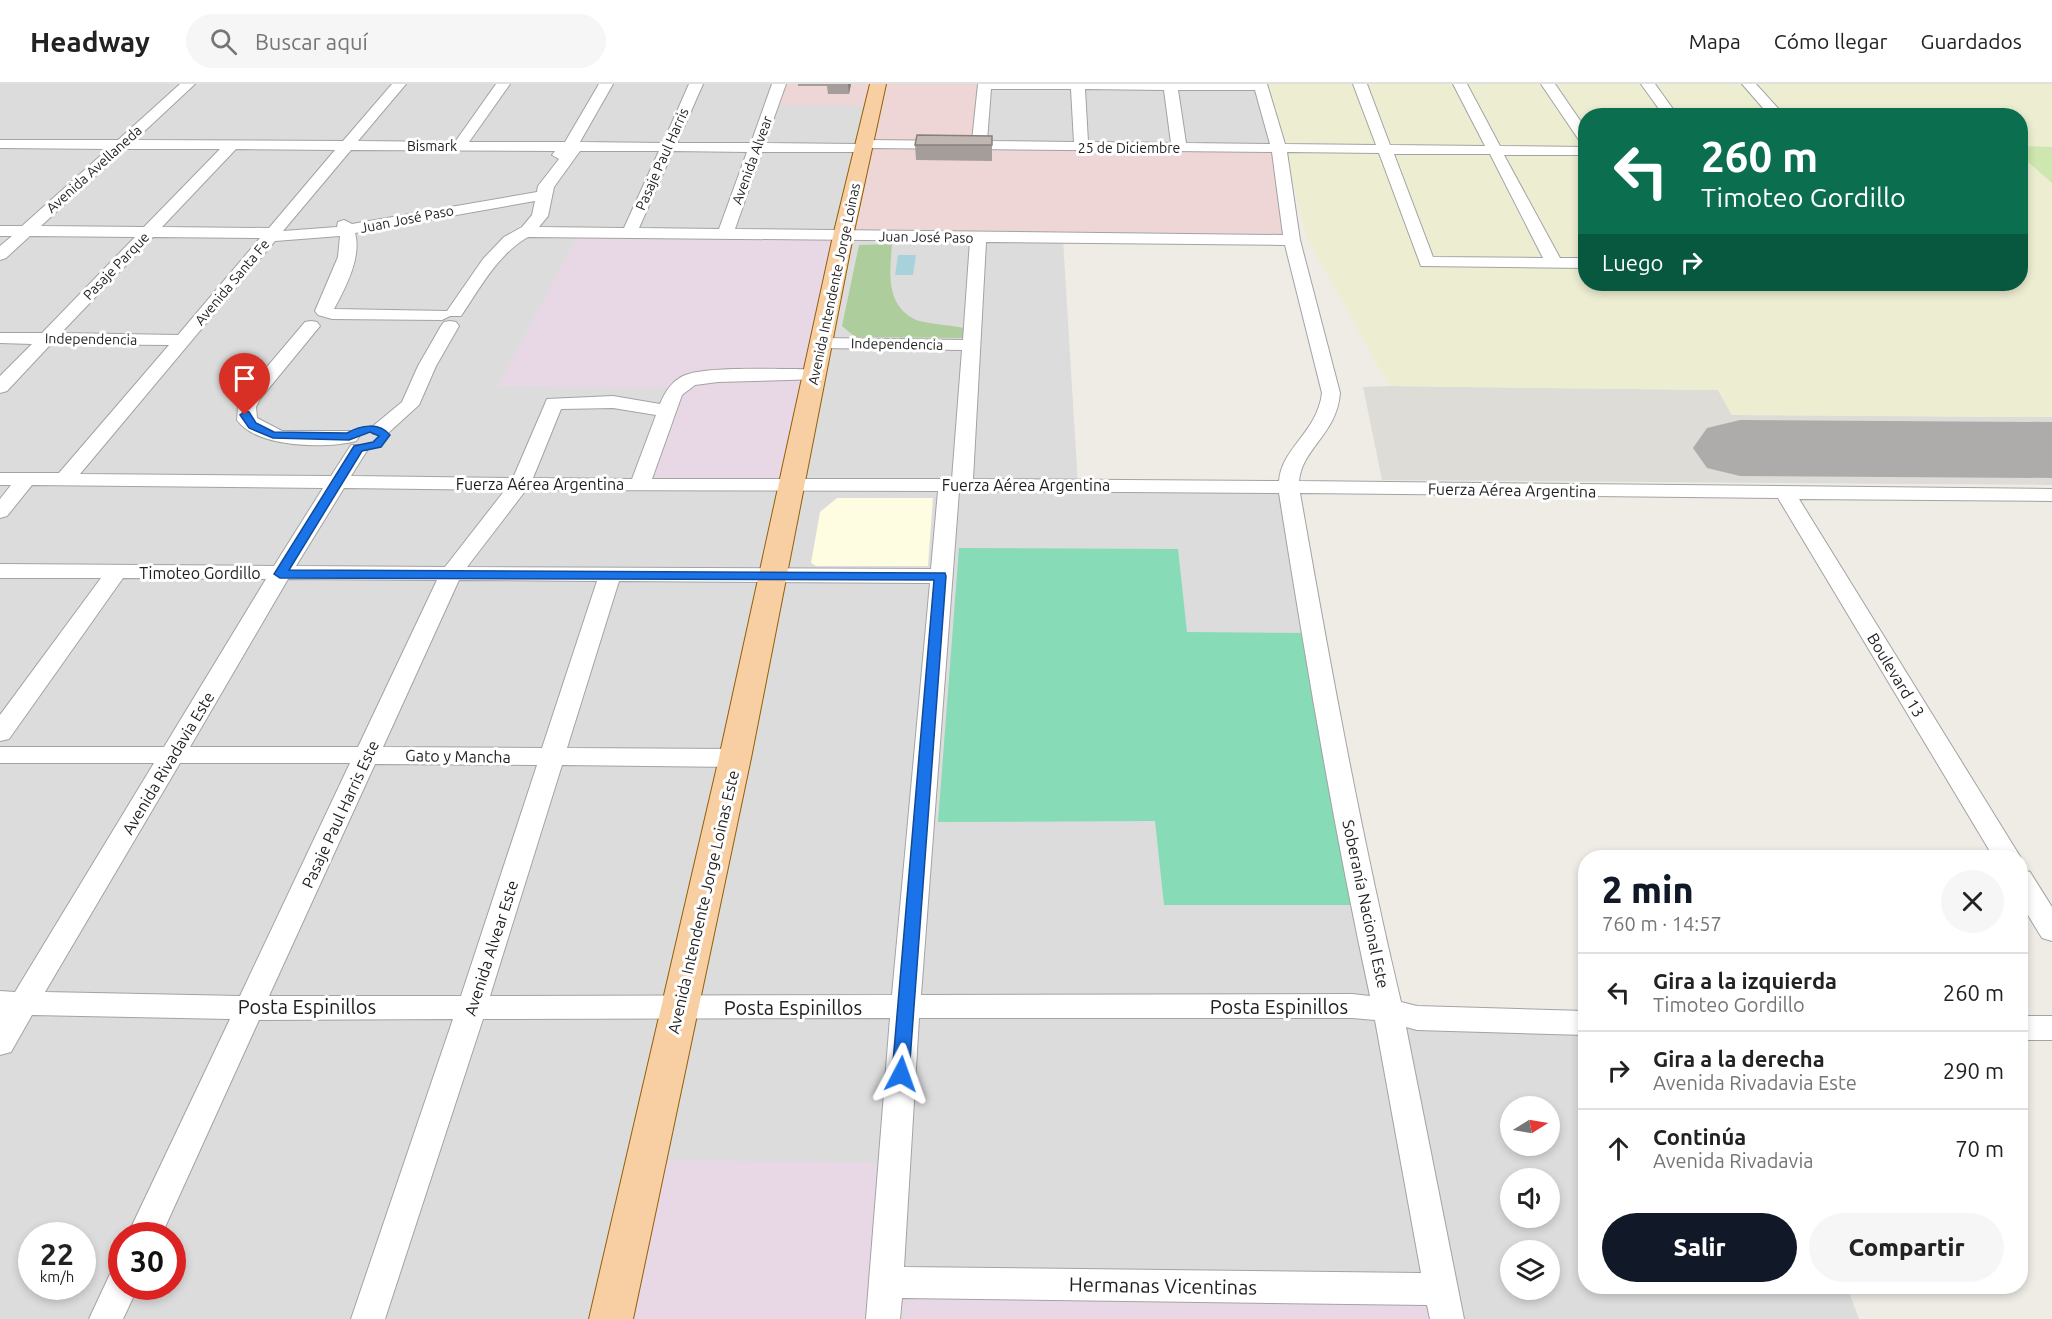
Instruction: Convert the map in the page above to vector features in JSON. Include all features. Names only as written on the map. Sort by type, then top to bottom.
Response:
[{"type":"main road","name":"Avenida Intendente Jorge Loinas","points":[[791,484],[843,236],[878,84]]},
{"type":"main road","name":"Avenida Intendente Jorge Loinas Este","points":[[611,1319],[735,758],[791,484]]},
{"type":"street","name":"Avenida Avellaneda","points":[[0,255],[188,84]]},
{"type":"street","name":"Avenida Santa Fe","points":[[65,479],[399,84]]},
{"type":"street","points":[[459,146],[503,84]]},
{"type":"street","points":[[345,228],[349,244],[347,257],[343,262],[324,318],[251,398],[247,407],[247,420],[260,430],[273,435],[353,443],[364,430],[380,430],[410,405],[446,319],[489,263],[540,216],[536,195],[573,152],[570,147],[606,84]]},
{"type":"street","name":"Pasaje Paul Harris","points":[[629,234],[696,84]]},
{"type":"street","name":"Avenida Alvear","points":[[725,235],[779,84]]},
{"type":"street","points":[[979,145],[985,84],[1260,85],[1280,153],[1292,240],[1331,393],[1331,409],[1290,471],[1289,489]]},
{"type":"street","points":[[1078,84],[1081,147]]},
{"type":"street","points":[[1360,84],[1445,262]]},
{"type":"street","points":[[1370,84],[1427,262],[1578,263]]},
{"type":"street","points":[[1460,84],[1554,263]]},
{"type":"street","points":[[1548,84],[1578,128]]},
{"type":"street","points":[[1558,84],[1578,114]]},
{"type":"street","points":[[1648,84],[1665,108]]},
{"type":"street","points":[[1738,84],[1759,108]]},
{"type":"street","points":[[1749,84],[1771,108]]},
{"type":"street","points":[[1170,85],[1179,148]]},
{"type":"street","name":"Bismark","points":[[6,144],[755,148],[864,146]]},
{"type":"street","points":[[0,154],[6,144]]},
{"type":"street","name":"Pasaje Parque","points":[[0,387],[232,145]]},
{"type":"street","name":"25 de Diciembre","points":[[864,146],[979,145],[1179,148],[1280,153],[1498,155]]},
{"type":"street","points":[[1498,155],[1578,151]]},
{"type":"street","points":[[1498,155],[1578,159]]},
{"type":"street","name":"Juan José Paso","points":[[0,231],[273,233],[325,231],[536,195]]},
{"type":"street","points":[[325,231],[330,245],[343,262]]},
{"type":"street","name":"Juan José Paso","points":[[517,236],[629,234],[1292,240]]},
{"type":"street","points":[[883,1319],[905,1008],[940,576],[956,485],[971,345],[978,238]]},
{"type":"street","points":[[324,318],[446,319]]},
{"type":"street","name":"Independencia","points":[[0,338],[183,340]]},
{"type":"street","name":"Independencia","points":[[822,343],[971,345]]},
{"type":"street","points":[[640,485],[674,392],[690,380],[704,377],[815,375]]},
{"type":"street","name":"Pasaje Paul Harris Este","points":[[151,1222],[450,575],[520,484],[554,403],[614,402],[667,411]]},
{"type":"street","name":"Avenida Rivadavia Este","points":[[0,1043],[12,1003],[174,754],[336,483],[353,443]]},
{"type":"street","name":"Fuerza Aérea Argentina","points":[[0,479],[2052,495]]},
{"type":"street","points":[[0,512],[27,479]]},
{"type":"street","name":"Soberanía Nacional Este","points":[[1289,489],[1313,633],[1364,905],[1388,1010],[1444,1304]]},
{"type":"street","name":"Boulevard 13","points":[[1785,493],[2003,850]]},
{"type":"street","name":"Timoteo Gordillo","points":[[0,571],[940,576]]},
{"type":"street","points":[[0,733],[116,573]]},
{"type":"street","name":"Avenida Alvear Este","points":[[368,1319],[472,1007],[610,575]]},
{"type":"street","name":"Gato y Mancha","points":[[0,755],[735,758]]},
{"type":"street","points":[[2028,892],[2052,930]]},
{"type":"street","name":"Posta Espinillos","points":[[12,1003],[251,1008],[1352,1006],[1388,1010],[1417,1018],[1578,1023]]},
{"type":"street","points":[[2028,1028],[2052,1028]]},
{"type":"street","name":"Hermanas Vicentinas","points":[[886,1282],[1444,1304]]},
{"type":"street","points":[[106,1319],[115,1300]]},
{"type":"shaded area","points":[[0,84],[779,84],[873,106],[1063,239],[1078,485],[1289,489],[1388,1010],[1578,1023],[1578,1294],[1850,1294],[1859,1319],[0,1319]]},
{"type":"shaded area","points":[[779,84],[985,84],[979,144],[1279,148],[1292,240],[843,236],[873,106],[772,105]]},
{"type":"shaded area","points":[[985,84],[1255,84],[1271,146],[979,145]]},
{"type":"shaded area","points":[[579,233],[843,236],[791,484],[640,485],[667,411],[668,388],[498,386]]},
{"type":"shaded area","points":[[1363,387],[1718,390],[1732,415],[2052,417],[2052,485],[1382,480]]},
{"type":"shaded area","points":[[837,498],[933,498],[928,566],[816,566],[811,563],[820,512]]},
{"type":"shaded area","points":[[647,1160],[895,1163],[886,1281],[1441,1289],[1447,1319],[611,1319]]},
{"type":"green space","points":[[1268,84],[2052,84],[2052,147],[2028,146],[2028,108],[1578,108],[1578,291],[2028,291],[2028,162],[2052,183],[2052,417],[1732,415],[1718,390],[1389,386],[1307,238]]},
{"type":"green space","points":[[2028,146],[2052,147],[2052,183],[2028,162]]},
{"type":"green space","points":[[892,244],[890,276],[898,305],[905,313],[919,321],[964,328],[963,338],[855,337],[842,326],[859,245]]},
{"type":"green space","points":[[959,548],[1178,549],[1187,632],[1313,633],[1364,905],[1164,905],[1155,821],[938,822]]},
{"type":"water","points":[[898,255],[916,255],[913,275],[895,275]]},
{"type":"building","points":[[917,135],[992,136],[992,145],[915,145]]},
{"type":"runway","points":[[1740,448],[2052,450]]},
{"type":"route","points":[[245,415],[252,426],[273,435],[287,437],[349,437],[358,431],[370,429],[380,430],[385,435],[377,445],[358,449],[280,574],[940,576],[901,1074]]}]
